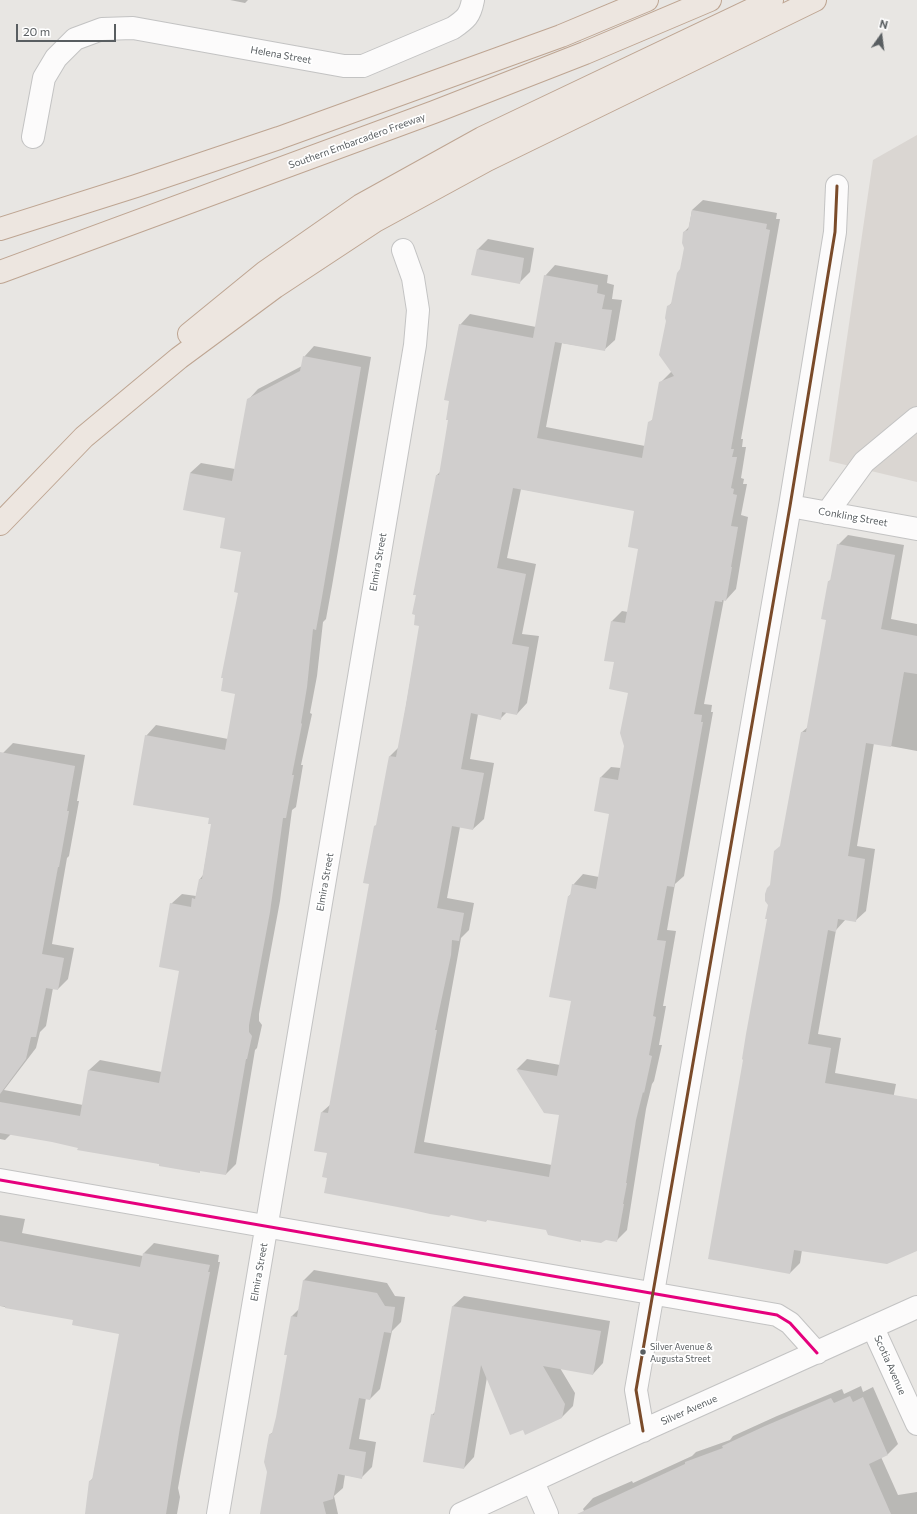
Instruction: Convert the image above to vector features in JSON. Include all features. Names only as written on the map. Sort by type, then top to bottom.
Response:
[{"type":"highway","points":[[0,229],[136,186],[279,138],[554,38],[647,0]]},
{"type":"highway","name":"Southern Embarcadero Freeway","points":[[0,272],[434,112],[585,53],[710,0]]},
{"type":"highway","points":[[0,504],[76,428],[169,350],[265,272],[361,205],[482,138],[772,0]]},
{"type":"highway","points":[[0,524],[84,437],[179,358],[275,287],[375,221],[487,160],[815,0]]},
{"type":"street","name":"Helena Street","points":[[33,137],[44,78],[56,58],[75,39],[102,29],[133,28],[344,66],[363,66],[453,28],[466,19],[472,3]]},
{"type":"street","points":[[643,1431],[636,1390],[790,506],[835,232],[837,186]]},
{"type":"street","name":"Elmira Street","points":[[218,1514],[415,345],[418,310],[413,278],[403,250]]},
{"type":"street","points":[[827,513],[864,462],[917,418]]},
{"type":"street","name":"Conkling Street","points":[[790,506],[917,529]]},
{"type":"street","points":[[0,1180],[267,1225],[777,1315],[790,1323],[817,1353]]},
{"type":"street","name":"Silver Avenue","points":[[461,1514],[606,1447],[874,1328],[917,1307]]},
{"type":"street","name":"Scotia Avenue","points":[[874,1328],[917,1424]]},
{"type":"street","points":[[532,1482],[547,1514]]},
{"type":"shaded area","points":[[917,135],[917,482],[829,461],[873,160]]},
{"type":"building","points":[[692,210],[767,224],[766,229],[770,230],[731,449],[734,449],[732,457],[737,457],[731,488],[734,489],[733,494],[737,495],[731,526],[738,527],[732,567],[726,601],[715,601],[694,714],[702,715],[701,722],[703,722],[674,887],[667,886],[657,940],[666,941],[653,1016],[656,1017],[649,1055],[652,1056],[644,1093],[643,1092],[636,1120],[617,1242],[606,1240],[601,1243],[581,1240],[581,1242],[548,1235],[546,1230],[487,1220],[486,1222],[451,1215],[449,1217],[430,1214],[324,1193],[327,1178],[322,1177],[327,1153],[314,1151],[321,1112],[328,1113],[369,884],[363,883],[374,826],[376,825],[389,756],[396,757],[406,704],[419,626],[414,625],[415,615],[412,614],[416,595],[413,595],[436,475],[439,475],[448,420],[446,420],[449,401],[444,400],[459,324],[533,338],[544,275],[598,285],[597,293],[605,295],[602,309],[612,310],[605,351],[555,342],[537,438],[642,458],[648,422],[652,420],[659,382],[674,376],[659,355],[666,321],[667,306],[671,304],[677,273],[680,269],[684,248],[682,243],[683,232],[688,230]],"holes":[[[513,488],[634,511],[628,547],[638,549],[625,623],[611,621],[604,661],[614,662],[609,689],[628,693],[620,733],[624,746],[618,780],[600,777],[594,811],[609,814],[596,889],[572,884],[570,896],[568,896],[549,997],[571,1001],[557,1076],[516,1069],[544,1113],[559,1115],[549,1177],[414,1153],[437,1030],[435,1030],[451,955],[452,940],[459,941],[464,913],[437,908],[452,826],[473,830],[484,773],[461,769],[471,713],[501,720],[502,712],[517,715],[529,647],[512,644],[526,574],[497,568]]]},
{"type":"building","points":[[477,249],[524,258],[520,284],[471,275]]},
{"type":"building","points":[[303,356],[361,367],[316,630],[313,629],[302,724],[292,775],[294,775],[286,818],[283,818],[270,912],[249,1025],[249,1032],[252,1036],[246,1059],[226,1175],[200,1171],[200,1173],[159,1166],[159,1164],[77,1150],[78,1148],[52,1142],[0,1133],[0,1102],[80,1116],[88,1070],[159,1083],[179,971],[159,967],[170,903],[191,907],[192,898],[195,899],[199,879],[202,879],[211,824],[208,824],[209,818],[133,805],[145,735],[225,750],[235,694],[221,691],[223,678],[221,678],[238,593],[234,592],[241,552],[220,548],[225,518],[183,510],[190,473],[232,481],[247,399],[300,371]]},
{"type":"building","points":[[837,544],[895,555],[881,629],[917,636],[917,674],[904,672],[891,747],[866,743],[848,856],[865,859],[856,922],[838,919],[836,932],[828,930],[808,1044],[831,1048],[825,1083],[917,1099],[917,1251],[887,1264],[794,1250],[790,1274],[708,1259],[767,919],[765,919],[768,905],[765,901],[765,894],[770,885],[774,851],[780,846],[801,732],[806,732],[826,620],[821,619]]},
{"type":"building","points":[[0,752],[75,766],[67,811],[69,811],[42,954],[64,958],[58,990],[46,988],[36,1037],[31,1037],[26,1059],[0,1094]]},
{"type":"building","points":[[0,1241],[140,1267],[143,1253],[210,1265],[208,1272],[210,1272],[180,1427],[166,1514],[85,1514],[89,1481],[92,1480],[119,1334],[72,1325],[73,1320],[0,1306]]},
{"type":"building","points":[[303,1280],[377,1293],[385,1306],[395,1307],[391,1333],[384,1332],[370,1400],[359,1398],[349,1449],[366,1452],[362,1479],[338,1474],[333,1499],[323,1502],[326,1514],[260,1514],[267,1472],[264,1462],[269,1435],[272,1433],[276,1417],[287,1355],[284,1355],[291,1316],[297,1317]]},
{"type":"building","points":[[452,1306],[601,1331],[593,1375],[543,1366],[565,1404],[562,1418],[525,1435],[523,1430],[510,1435],[481,1365],[464,1469],[423,1462],[431,1414],[434,1415]]},
{"type":"building","points":[[850,1396],[853,1402],[863,1397],[888,1455],[869,1464],[891,1514],[577,1514],[685,1464],[685,1462],[723,1448],[722,1446],[765,1426],[831,1398],[834,1403]]},
{"type":"transit line","points":[[643,1431],[636,1390],[790,506],[835,232],[837,186]]},
{"type":"transit line","points":[[0,1180],[777,1315],[790,1323],[817,1353]]},
{"type":"place","name":"Silver Avenue & Augusta Street","points":[[643,1352]]}]
